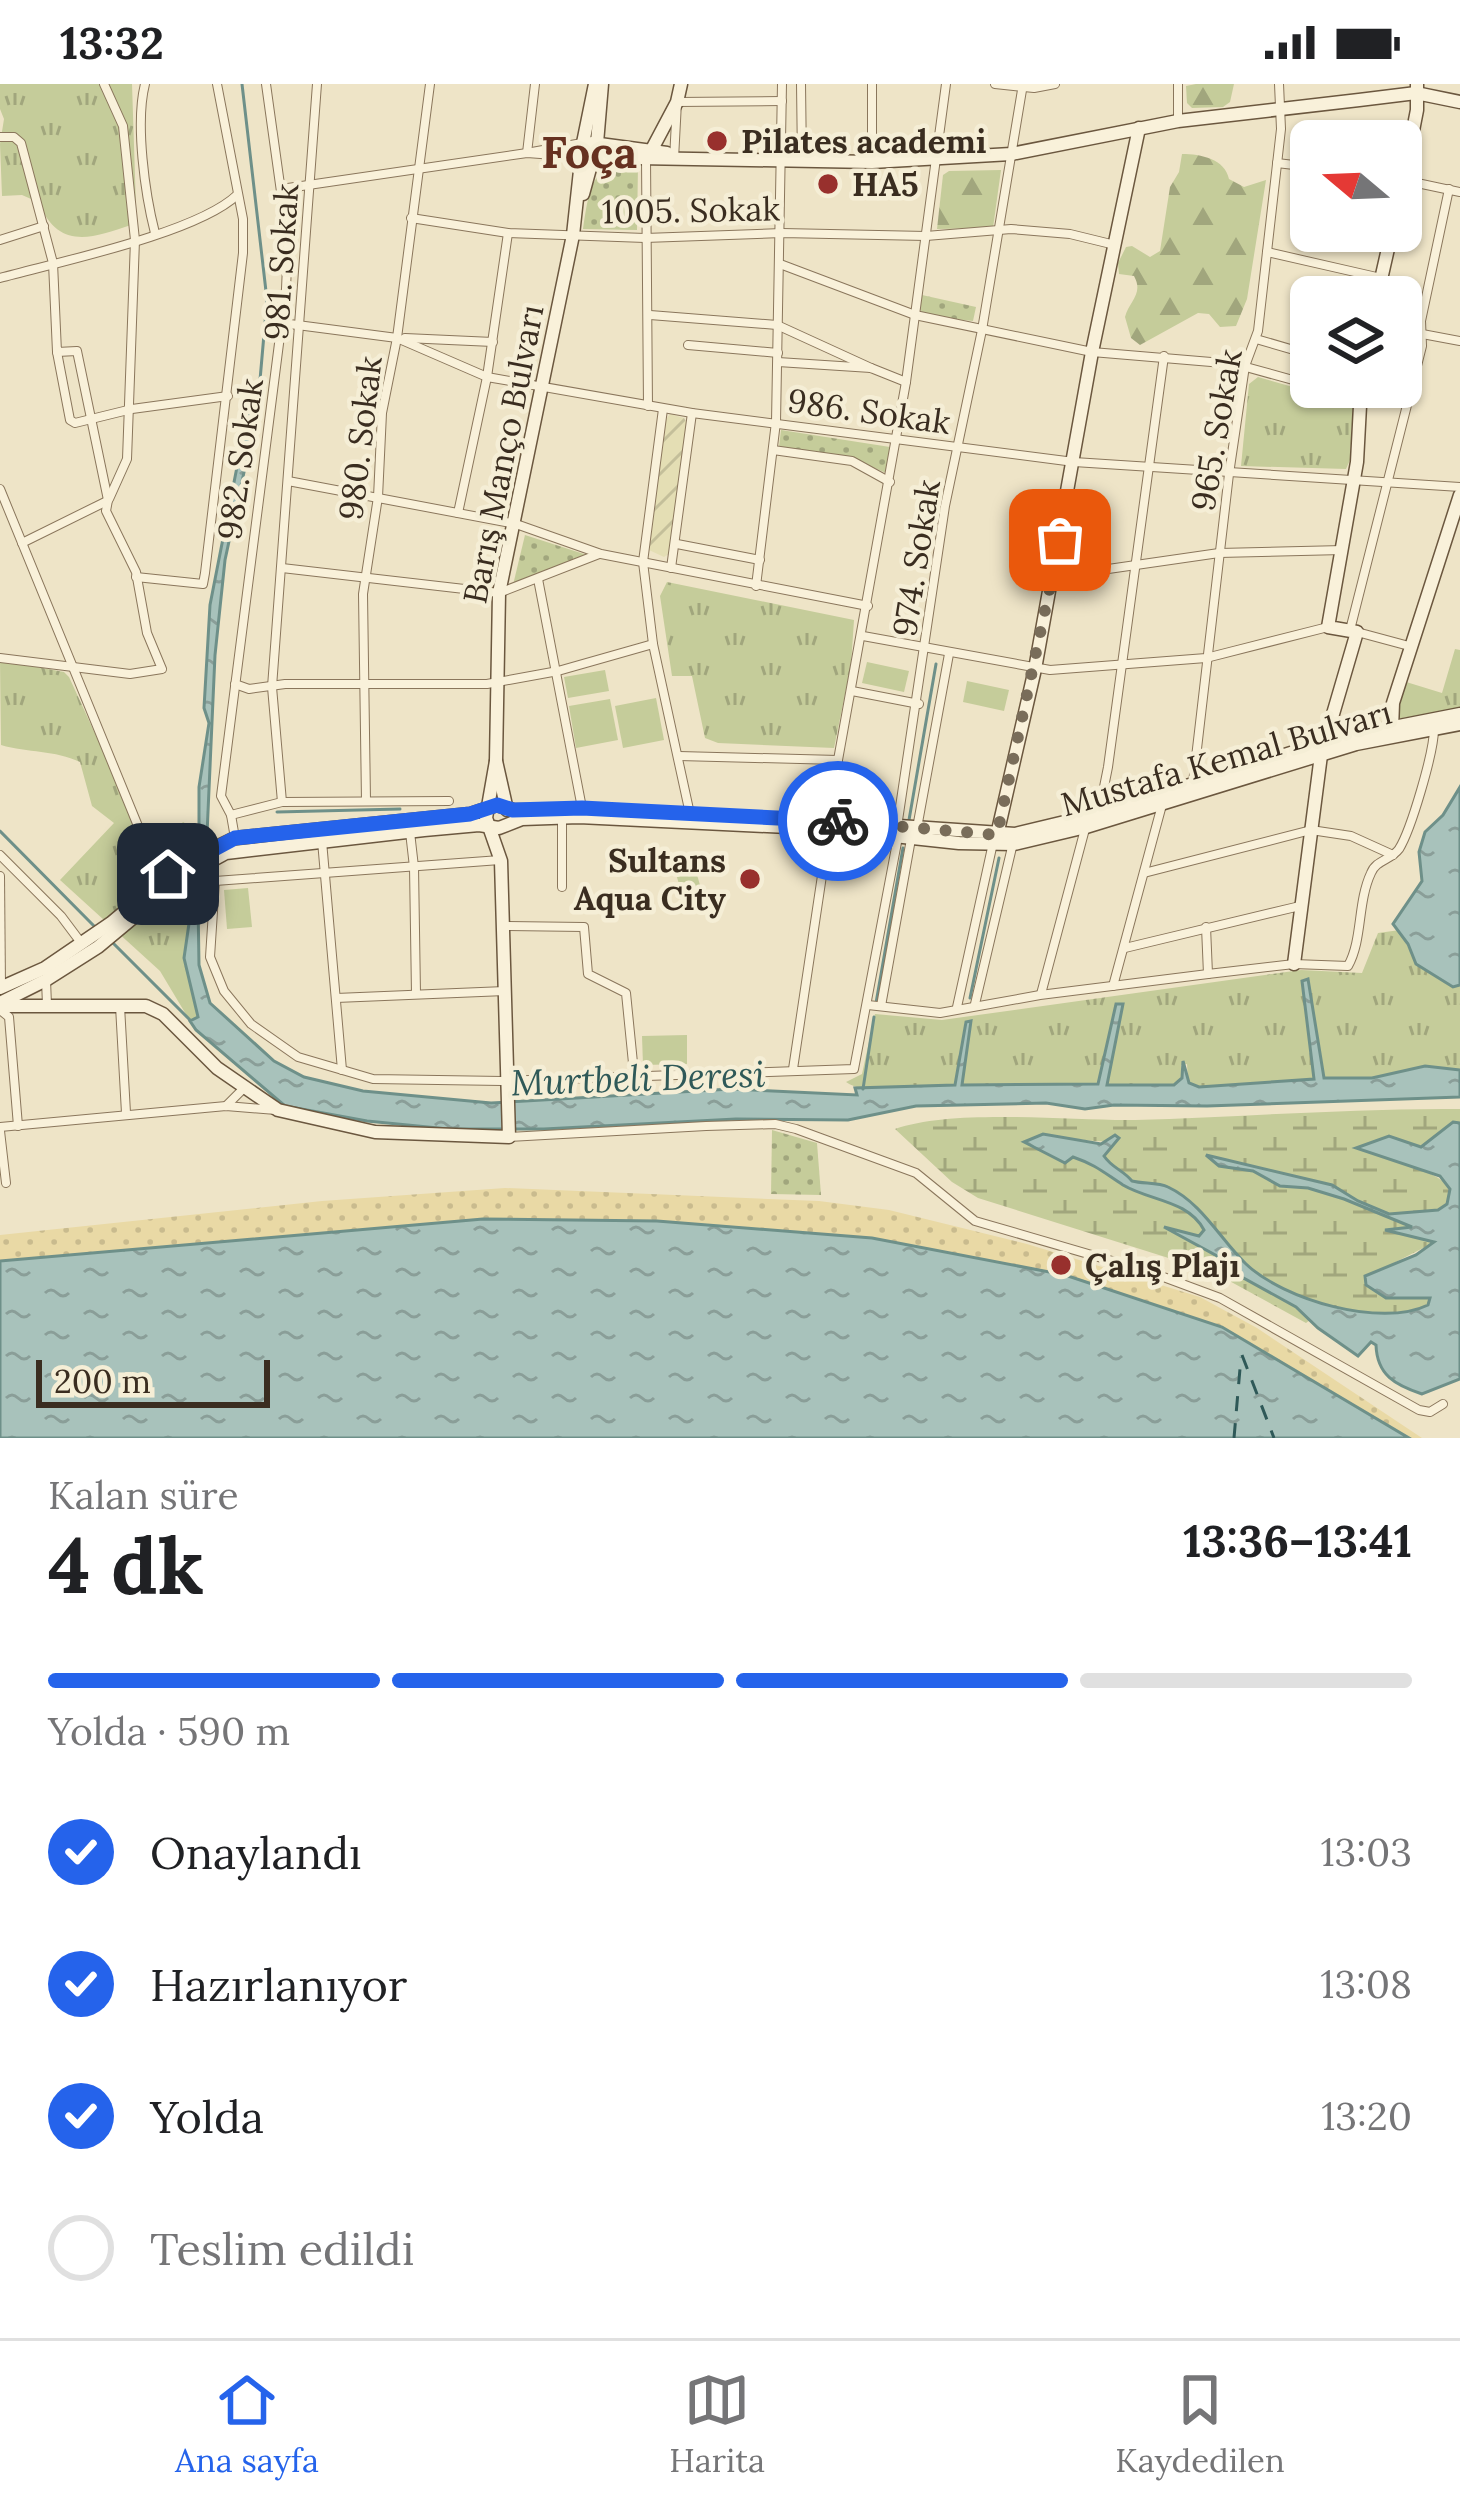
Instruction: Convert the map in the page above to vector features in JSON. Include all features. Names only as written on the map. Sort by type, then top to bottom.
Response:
[{"type":"street","points":[[0,658],[147,674],[162,669],[146,633],[136,577],[106,511],[128,459],[135,240],[123,126],[104,84]]},
{"type":"street","points":[[145,84],[142,109],[154,233]]},
{"type":"street","points":[[136,577],[203,584],[244,253],[243,219],[217,84]]},
{"type":"street","name":"982. Sokak","points":[[235,838],[221,796],[282,322],[288,242],[266,84]]},
{"type":"street","name":"981. Sokak","points":[[282,802],[272,687],[317,84]]},
{"type":"street","name":"980. Sokak","points":[[366,800],[365,577],[378,497],[382,412],[397,338],[430,84]]},
{"type":"street","points":[[529,153],[535,84]]},
{"type":"street","name":"Barış Manço Bulvarı","points":[[488,809],[496,761],[499,593],[543,388],[598,84]]},
{"type":"street","points":[[674,157],[681,84]]},
{"type":"street","points":[[756,586],[776,422],[782,84]]},
{"type":"street","points":[[801,84],[802,162]]},
{"type":"street","points":[[872,84],[872,161]]},
{"type":"street","points":[[500,855],[414,867],[215,881],[210,957],[224,991],[250,1024],[298,1057],[373,1079],[508,1081],[793,1070],[838,760],[906,382],[946,84]]},
{"type":"street","points":[[995,84],[1055,84]]},
{"type":"street","points":[[1178,84],[1178,122]]},
{"type":"street","name":"965. Sokak","points":[[1192,784],[1229,474],[1245,366],[1256,339],[1267,252],[1281,110],[1279,84]]},
{"type":"street","name":"974. Sokak","points":[[793,1070],[854,1069],[906,833],[946,506],[982,330],[1023,86]]},
{"type":"street","points":[[281,189],[529,153],[588,150],[715,162],[1011,154],[1139,128],[1417,89],[1460,102]]},
{"type":"street","points":[[1412,120],[1417,89]]},
{"type":"street","points":[[677,102],[782,101]]},
{"type":"street","points":[[648,406],[648,155],[677,102]]},
{"type":"street","points":[[956,1007],[1035,669],[1092,352],[1139,128]]},
{"type":"street","points":[[0,136],[21,143],[44,226],[53,263],[57,352],[70,420],[89,422],[132,410],[228,396]]},
{"type":"street","points":[[1277,163],[1290,165]]},
{"type":"street","points":[[1422,186],[1460,192]]},
{"type":"street","points":[[1422,316],[1449,189]]},
{"type":"street","points":[[0,278],[221,210],[237,195]]},
{"type":"street","name":"1005. Sokak","points":[[411,218],[508,233],[645,238],[998,231],[1070,234],[1115,245]]},
{"type":"street","points":[[0,240],[44,226]]},
{"type":"street","points":[[458,513],[487,377],[508,233]]},
{"type":"street","points":[[1267,252],[1372,276]]},
{"type":"street","points":[[781,264],[915,315],[1092,352],[1245,366],[1290,379]]},
{"type":"street","points":[[650,315],[777,325],[906,382]]},
{"type":"street","name":"986. Sokak","points":[[282,322],[397,338],[487,377],[663,409],[1074,462],[1354,479],[1460,491]]},
{"type":"street","points":[[1422,334],[1460,341]]},
{"type":"street","points":[[397,338],[493,342]]},
{"type":"street","points":[[1256,339],[1290,349]]},
{"type":"street","points":[[688,345],[871,368]]},
{"type":"street","points":[[57,352],[77,351],[108,500]]},
{"type":"street","points":[[1098,814],[1164,356]]},
{"type":"street","points":[[1328,627],[1354,479],[1360,408]]},
{"type":"street","points":[[1294,964],[1323,748],[1404,408]]},
{"type":"street","points":[[663,409],[643,562],[653,644],[690,814]]},
{"type":"street","points":[[671,568],[692,413]]},
{"type":"street","points":[[773,450],[852,461],[890,482]]},
{"type":"street","points":[[288,481],[516,524],[601,554],[868,606]]},
{"type":"street","points":[[0,489],[138,826],[151,846],[180,870]]},
{"type":"street","points":[[1392,732],[1393,703],[1409,646],[1460,491]]},
{"type":"street","points":[[22,543],[108,500]]},
{"type":"street","points":[[677,544],[760,560]]},
{"type":"street","points":[[1053,578],[1219,554],[1343,550]]},
{"type":"street","points":[[282,568],[499,593],[601,554]]},
{"type":"street","points":[[538,579],[582,808]]},
{"type":"street","points":[[863,636],[1035,669],[1120,668],[1206,658],[1328,627],[1409,646]]},
{"type":"street","points":[[235,684],[249,689],[495,682],[558,671],[653,644]]},
{"type":"street","points":[[880,1006],[906,833],[949,654]]},
{"type":"street","points":[[852,691],[919,704]]},
{"type":"street","name":"Mustafa Kemal Bulvarı","points":[[994,840],[1460,714]]},
{"type":"street","name":"Mustafa Kemal Bulvarı","points":[[1392,732],[1460,724]]},
{"type":"street","points":[[868,1005],[940,1013],[1040,994],[1294,964],[1348,966],[1371,873],[1402,843],[1433,750],[1434,729]]},
{"type":"street","name":"Mustafa Kemal Bulvarı","points":[[506,808],[690,814],[1014,844],[1086,827],[1323,748]]},
{"type":"street","points":[[680,757],[838,760]]},
{"type":"street","name":"Barış Manço Bulvarı","points":[[496,761],[506,808]]},
{"type":"street","points":[[231,815],[282,802],[449,801]]},
{"type":"street","points":[[1113,986],[1162,803]]},
{"type":"street","points":[[0,876],[1,988],[114,927],[180,870],[235,838],[470,814],[497,805],[506,808],[509,817],[500,855],[509,1137]]},
{"type":"street","points":[[488,809],[485,818],[500,855]]},
{"type":"street","points":[[562,818],[562,887]]},
{"type":"street","name":"Mustafa Kemal Bulvarı","points":[[505,825],[522,819],[562,818],[830,825]]},
{"type":"street","points":[[211,854],[505,825]]},
{"type":"street","points":[[1040,994],[1086,827]]},
{"type":"street","points":[[1144,873],[1311,830],[1351,836],[1393,855]]},
{"type":"street","points":[[410,832],[416,994]]},
{"type":"street","points":[[322,841],[342,1070]]},
{"type":"street","points":[[975,1004],[1014,844]]},
{"type":"street","points":[[0,855],[92,941]]},
{"type":"street","points":[[1124,949],[1300,905]]},
{"type":"street","points":[[503,926],[584,927],[588,974],[626,994],[634,1073]]},
{"type":"street","points":[[1206,927],[1208,974]]},
{"type":"street","points":[[0,1006],[46,980],[92,941]]},
{"type":"street","points":[[46,980],[47,1005]]},
{"type":"street","points":[[336,998],[505,991]]},
{"type":"street","points":[[120,1004],[126,1113]]},
{"type":"street","points":[[0,1006],[137,1004],[163,1014],[217,1068],[278,1110]]},
{"type":"street","points":[[0,1006],[9,1017],[18,1126]]},
{"type":"street","points":[[226,1106],[244,1088]]},
{"type":"street","points":[[6,1183],[0,1129],[126,1113],[226,1106],[278,1110],[375,1132],[509,1137],[775,1124],[916,1173],[976,1221],[1220,1298],[1419,1409],[1430,1412],[1442,1405]]},
{"type":"shaded area","points":[[670,414],[687,423],[671,552],[664,557],[649,550]]},
{"type":"green space","points":[[0,84],[132,84],[136,207],[131,225],[77,237],[56,228],[38,202],[22,195],[2,196]]},
{"type":"green space","points":[[1234,84],[1230,102],[1223,107],[1192,108],[1186,86]]},
{"type":"green space","points":[[1182,154],[1217,162],[1229,179],[1244,187],[1266,180],[1247,299],[1236,326],[1220,327],[1209,314],[1198,313],[1140,345],[1131,338],[1125,317],[1137,282],[1134,276],[1119,274],[1118,263],[1126,247],[1150,257],[1160,251],[1170,187]]},
{"type":"green space","points":[[615,163],[638,165],[637,230],[583,229],[595,181]]},
{"type":"green space","points":[[1001,170],[993,228],[937,229],[943,175]]},
{"type":"green space","points":[[922,295],[976,307],[973,321],[925,316],[918,307]]},
{"type":"green space","points":[[1258,377],[1290,386],[1290,408],[1353,408],[1346,469],[1241,466],[1249,384]]},
{"type":"green space","points":[[781,430],[890,447],[886,473],[847,456],[779,447]]},
{"type":"green space","points":[[525,535],[587,555],[513,585]]},
{"type":"green space","points":[[667,582],[854,620],[851,665],[834,748],[718,743],[705,738],[692,676],[672,676],[660,596]]},
{"type":"green space","points":[[1455,649],[1460,650],[1460,709],[1396,719],[1403,681],[1442,693]]},
{"type":"green space","points":[[0,660],[64,672],[69,677],[140,831],[153,838],[174,832],[183,822],[193,828],[193,896],[184,958],[198,1017],[190,1021],[160,971],[60,880],[114,823],[92,806],[80,762],[1,745]]},
{"type":"green space","points":[[867,662],[909,671],[904,692],[862,683]]},
{"type":"green space","points":[[605,670],[609,691],[568,698],[564,677]]},
{"type":"green space","points":[[967,681],[1009,690],[1004,711],[963,702]]},
{"type":"green space","points":[[656,698],[664,740],[623,748],[615,706]]},
{"type":"green space","points":[[610,699],[618,740],[576,748],[569,706]]},
{"type":"green space","points":[[695,868],[707,909],[688,914],[676,874]]},
{"type":"green space","points":[[248,888],[252,927],[227,929],[224,890]]},
{"type":"green space","points":[[1400,930],[1416,964],[1453,987],[1460,985],[1460,1070],[1425,1066],[1372,1078],[1323,1079],[1308,980],[1303,981],[1315,1079],[1199,1087],[1188,1083],[1187,1064],[1181,1065],[1182,1078],[1174,1086],[1106,1085],[1122,1004],[1116,1005],[1098,1084],[961,1085],[970,1021],[965,1022],[955,1085],[883,1091],[846,1082],[862,1074],[875,1014],[942,1020],[1301,970],[1362,973],[1378,933]]},
{"type":"green space","points":[[687,1035],[687,1064],[643,1065],[642,1036]]},
{"type":"green space","points":[[1460,1109],[1460,1123],[1453,1122],[1421,1147],[1389,1137],[1358,1148],[1432,1174],[1450,1188],[1447,1204],[1415,1227],[1392,1231],[1435,1242],[1378,1271],[1386,1298],[1431,1297],[1428,1305],[1385,1313],[1333,1307],[1263,1277],[1180,1194],[1164,1185],[1131,1181],[1107,1160],[1104,1156],[1119,1139],[1049,1137],[1026,1143],[1065,1163],[1073,1157],[1081,1160],[1123,1185],[1188,1213],[1204,1231],[1198,1236],[1173,1228],[1217,1256],[1229,1270],[1296,1307],[1310,1320],[1306,1323],[1213,1272],[978,1198],[952,1182],[895,1129],[979,1117],[1135,1120]]},
{"type":"green space","points":[[772,1130],[817,1143],[821,1195],[771,1194]]},
{"type":"sand","name":"Çalış Plajı","points":[[505,1188],[819,1201],[889,1210],[1027,1244],[1200,1297],[1257,1328],[1422,1438],[1409,1438],[1222,1327],[1065,1275],[793,1231],[657,1221],[483,1219],[0,1261],[0,1235],[322,1201]]},
{"type":"water","points":[[260,378],[225,560],[215,655],[205,879],[198,903],[199,965],[210,1003],[274,1061],[304,1077],[363,1091],[491,1103],[731,1089],[857,1095],[855,1088],[955,1085],[966,1022],[971,1021],[962,1085],[1098,1084],[1116,1004],[1123,1004],[1107,1085],[1174,1085],[1182,1078],[1183,1061],[1189,1083],[1199,1087],[1314,1079],[1302,981],[1308,979],[1324,1078],[1372,1078],[1425,1066],[1460,1070],[1460,1097],[1085,1109],[1046,1103],[916,1106],[848,1120],[736,1119],[544,1129],[448,1129],[285,1106],[196,1030],[190,1021],[198,1017],[184,958],[193,896],[189,841],[199,828],[199,787],[209,723],[204,708],[210,605],[245,426]]},
{"type":"water","points":[[1460,787],[1460,985],[1453,987],[1416,964],[1393,924],[1422,881],[1419,852],[1425,832],[1443,815]]},
{"type":"water","points":[[1453,1122],[1460,1123],[1460,1379],[1422,1394],[1389,1377],[1376,1345],[1371,1342],[1358,1356],[1296,1307],[1164,1227],[1199,1236],[1204,1230],[1188,1213],[1123,1185],[1081,1160],[1073,1157],[1065,1163],[1024,1142],[1043,1134],[1101,1144],[1115,1135],[1119,1138],[1104,1156],[1110,1163],[1132,1181],[1164,1185],[1180,1194],[1263,1277],[1334,1307],[1385,1313],[1428,1305],[1430,1298],[1386,1298],[1366,1285],[1365,1276],[1416,1255],[1434,1242],[1385,1230],[1412,1227],[1344,1199],[1308,1188],[1280,1186],[1253,1171],[1219,1166],[1206,1155],[1332,1185],[1389,1214],[1438,1210],[1447,1204],[1450,1189],[1440,1176],[1356,1148],[1389,1136],[1421,1147]]},
{"type":"water","points":[[483,1219],[657,1221],[872,1238],[1065,1275],[1222,1327],[1409,1438],[0,1438],[0,1261]]},
{"type":"waterway","name":"Murtbeli Deresi","points":[[242,84],[267,300],[260,380]]},
{"type":"waterway","points":[[909,820],[936,664]]},
{"type":"waterway","points":[[277,812],[400,809]]},
{"type":"waterway","points":[[0,831],[96,928]]},
{"type":"waterway","points":[[876,1003],[903,848]]},
{"type":"waterway","points":[[970,998],[999,858]]},
{"type":"waterway","points":[[112,942],[190,1020]]},
{"type":"waterway","points":[[863,1089],[874,1017]]},
{"type":"ferry route","points":[[1242,1355],[1274,1438]]},
{"type":"ferry route","points":[[1234,1438],[1241,1357]]},
{"type":"way so far","points":[[838,821],[997,835],[1060,540]]},
{"type":"place","name":"Pilates academi","points":[[717,141]]},
{"type":"place","name":"HA5","points":[[828,184]]},
{"type":"place","name":"Sultans Aqua City","points":[[750,879]]},
{"type":"place","name":"Çalış Plajı","points":[[1061,1265]]},
{"type":"district","name":"Foça","points":[[589,152]]},
{"type":"route","points":[[168,874],[235,838],[478,813],[497,805],[513,810],[582,808],[838,821]]}]
